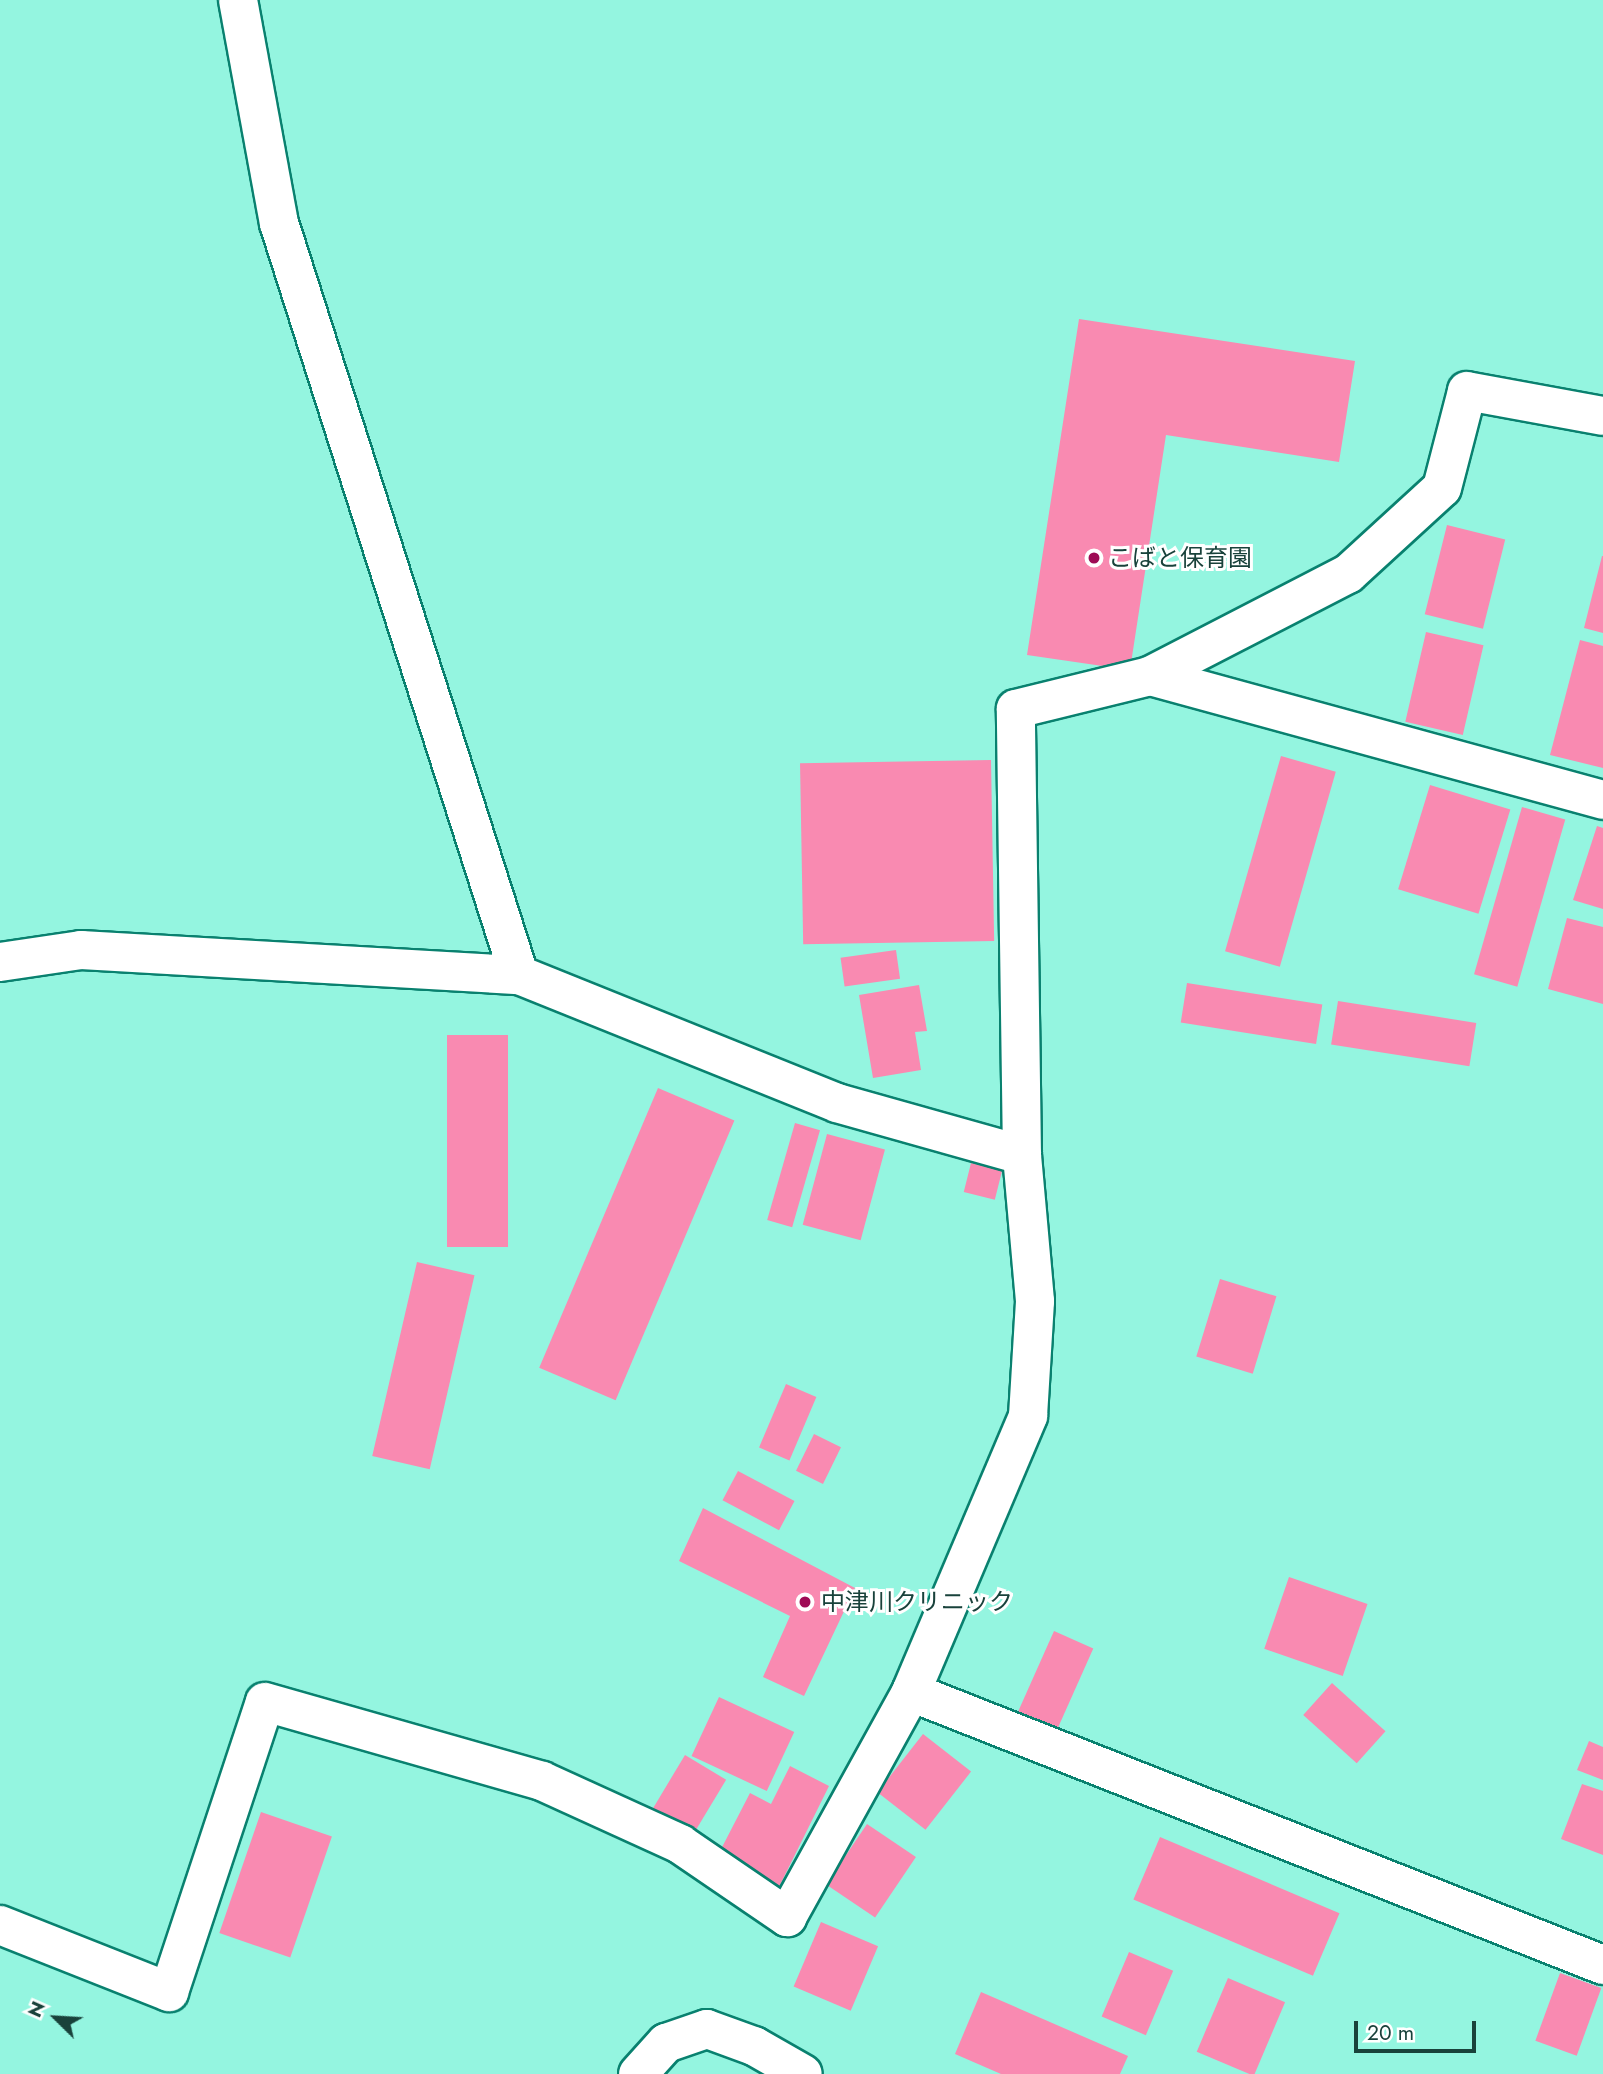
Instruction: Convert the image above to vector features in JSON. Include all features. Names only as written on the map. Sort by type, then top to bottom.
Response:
[{"type":"street","points":[[238,0],[279,223],[519,975]]},
{"type":"street","points":[[0,1925],[169,1992],[265,1702],[541,1781],[680,1844],[787,1917],[911,1692],[1028,1416],[1035,1301],[1022,1155],[1016,709],[1150,676],[1348,574],[1442,488],[1467,391],[1603,416]]},
{"type":"street","points":[[1150,676],[1603,800]]},
{"type":"street","points":[[0,962],[81,950],[519,975],[836,1103],[1022,1155]]},
{"type":"street","points":[[911,1692],[1603,1965]]},
{"type":"street","points":[[638,2074],[666,2043],[708,2029],[754,2046],[803,2074]]},
{"type":"building","name":"こばと保育園","points":[[1079,319],[1355,361],[1339,462],[1166,435],[1130,670],[1027,655]]},
{"type":"building","points":[[1447,525],[1505,540],[1483,629],[1425,614]]},
{"type":"building","points":[[1603,556],[1603,633],[1584,628]]},
{"type":"building","points":[[1426,632],[1483,645],[1463,735],[1405,722]]},
{"type":"building","points":[[1580,640],[1603,646],[1603,768],[1550,755]]},
{"type":"building","points":[[1281,756],[1336,772],[1280,967],[1225,951]]},
{"type":"building","points":[[991,760],[994,941],[803,944],[800,763]]},
{"type":"building","points":[[1430,785],[1510,810],[1478,914],[1398,889]]},
{"type":"building","points":[[1522,807],[1565,819],[1517,987],[1474,974]]},
{"type":"building","points":[[1597,826],[1603,828],[1603,909],[1573,900]]},
{"type":"building","points":[[1567,918],[1603,927],[1603,1004],[1548,989]]},
{"type":"building","points":[[896,950],[900,979],[845,987],[841,958]]},
{"type":"building","points":[[1187,983],[1322,1004],[1316,1044],[1181,1023]]},
{"type":"building","points":[[919,985],[927,1031],[915,1032],[921,1070],[873,1078],[859,995]]},
{"type":"building","points":[[1338,1001],[1476,1023],[1469,1066],[1331,1044]]},
{"type":"building","points":[[447,1035],[508,1035],[508,1247],[447,1247]]},
{"type":"building","points":[[658,1088],[734,1120],[616,1400],[539,1368]]},
{"type":"building","points":[[795,1123],[820,1130],[792,1227],[767,1220]]},
{"type":"building","points":[[827,1134],[885,1150],[861,1240],[803,1225]]},
{"type":"building","points":[[971,1163],[1002,1171],[995,1200],[964,1192]]},
{"type":"building","points":[[417,1262],[474,1275],[430,1469],[372,1456]]},
{"type":"building","points":[[1220,1279],[1276,1296],[1253,1374],[1196,1356]]},
{"type":"building","points":[[786,1384],[816,1397],[789,1460],[759,1448]]},
{"type":"building","points":[[814,1434],[841,1447],[823,1484],[796,1471]]},
{"type":"building","points":[[738,1471],[795,1501],[779,1530],[723,1500]]},
{"type":"building","name":"中津川クリニック","points":[[703,1508],[855,1588],[804,1696],[763,1677],[790,1616],[679,1561]]},
{"type":"building","points":[[1289,1577],[1367,1604],[1343,1676],[1264,1649]]},
{"type":"building","points":[[1054,1631],[1093,1648],[1054,1737],[1015,1720]]},
{"type":"building","points":[[1332,1683],[1386,1731],[1357,1763],[1303,1715]]},
{"type":"building","points":[[719,1697],[794,1732],[767,1791],[692,1756]]},
{"type":"building","points":[[923,1734],[971,1772],[926,1830],[877,1792]]},
{"type":"building","points":[[1589,1741],[1603,1747],[1603,1780],[1577,1770]]},
{"type":"building","points":[[685,1755],[726,1780],[694,1833],[653,1808]]},
{"type":"building","points":[[790,1766],[829,1786],[776,1893],[718,1855],[750,1793],[771,1804]]},
{"type":"building","points":[[1582,1784],[1603,1791],[1603,1855],[1561,1839]]},
{"type":"building","points":[[261,1812],[332,1836],[290,1957],[219,1933]]},
{"type":"building","points":[[867,1824],[916,1857],[875,1918],[826,1885]]},
{"type":"building","points":[[1160,1837],[1339,1913],[1313,1976],[1133,1900]]},
{"type":"building","points":[[821,1922],[878,1946],[851,2011],[794,1986]]},
{"type":"building","points":[[1129,1952],[1173,1971],[1146,2035],[1102,2016]]},
{"type":"building","points":[[1560,1973],[1601,1988],[1577,2056],[1535,2041]]},
{"type":"building","points":[[1228,1978],[1285,2002],[1255,2074],[1197,2052]]},
{"type":"building","points":[[981,1992],[1128,2056],[1120,2074],[1001,2074],[955,2054]]},
{"type":"place","name":"こばと保育園","points":[[1094,558]]},
{"type":"place","name":"中津川クリニック","points":[[805,1602]]}]
